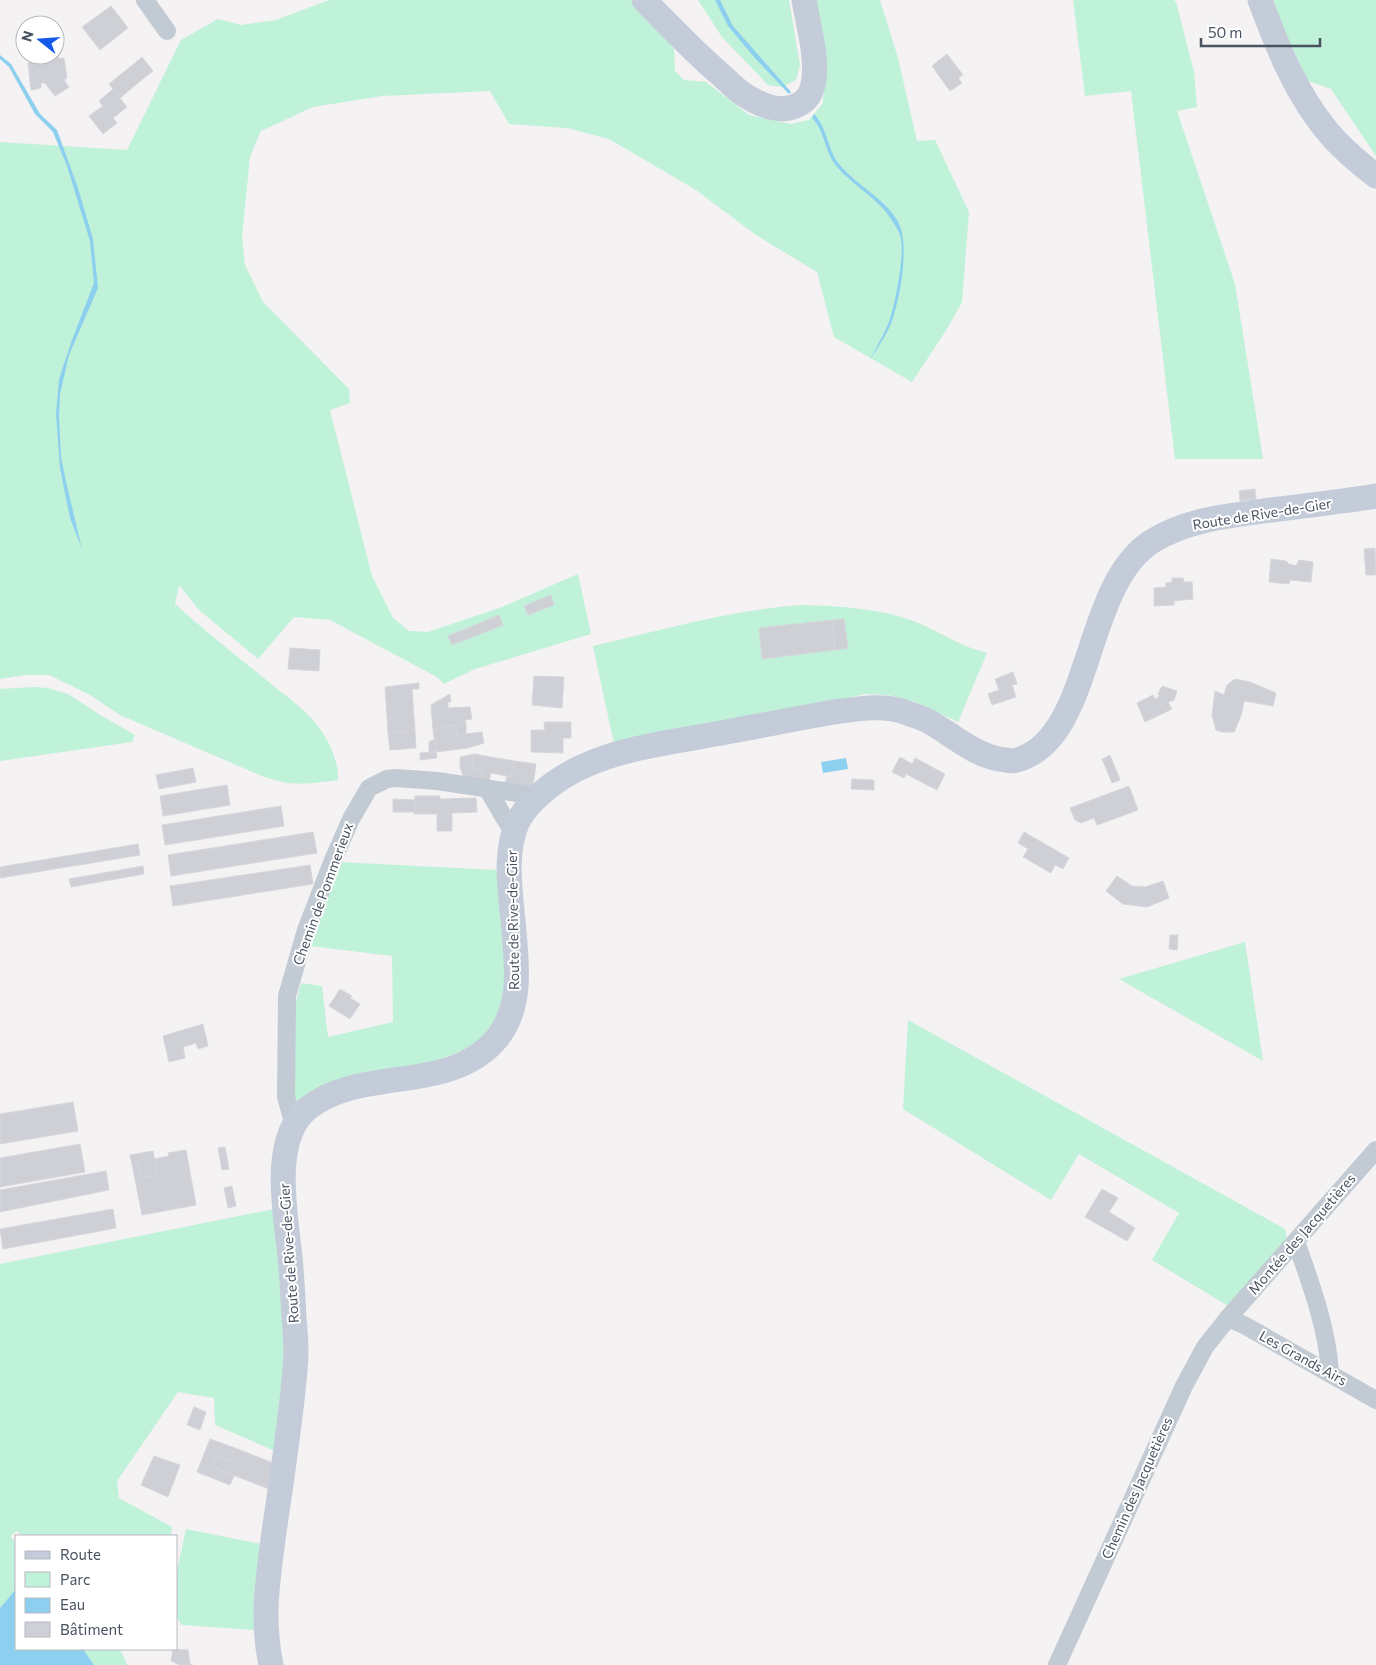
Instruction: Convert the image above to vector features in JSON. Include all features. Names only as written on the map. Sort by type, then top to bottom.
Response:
[{"type":"main road","points":[[644,0],[702,59],[744,95],[775,109],[785,109],[799,105],[809,97],[814,79],[814,56],[804,0]]},
{"type":"main road","points":[[1260,0],[1286,67],[1310,107],[1328,132],[1376,176]]},
{"type":"main road","name":"Route de Rive-de-Gier","points":[[271,1665],[266,1643],[265,1596],[289,1426],[296,1351],[290,1260],[282,1186],[286,1148],[294,1125],[305,1110],[326,1096],[349,1088],[418,1077],[452,1068],[472,1059],[488,1048],[505,1027],[514,1003],[516,988],[510,885],[510,850],[519,820],[530,803],[578,768],[605,757],[640,748],[862,708],[886,708],[903,712],[926,720],[983,755],[1001,760],[1015,761],[1038,750],[1048,741],[1062,722],[1083,671],[1107,600],[1135,556],[1150,542],[1172,531],[1204,520],[1376,496]]},
{"type":"street","points":[[145,0],[167,31]]},
{"type":"street","name":"Chemin de Pommerieux","points":[[294,1125],[286,1097],[286,996],[306,930],[350,819],[369,788],[387,779],[396,778],[437,780],[538,796]]},
{"type":"street","points":[[487,789],[514,832]]},
{"type":"street","name":"Montée des Jacquetières","points":[[1228,1318],[1376,1150]]},
{"type":"street","points":[[1296,1242],[1315,1298],[1328,1350],[1330,1372]]},
{"type":"street","name":"Les Grands Airs","points":[[1228,1318],[1330,1372],[1376,1400]]},
{"type":"street","name":"Chemin des Jacquetières","points":[[1057,1665],[1184,1386],[1205,1348],[1228,1318]]},
{"type":"green space","points":[[329,0],[633,0],[674,49],[675,71],[684,80],[706,82],[749,115],[791,124],[809,120],[823,103],[824,85],[815,0],[880,0],[898,58],[917,141],[935,140],[969,212],[962,302],[947,329],[912,382],[834,337],[817,272],[756,235],[696,190],[609,139],[567,128],[509,124],[490,91],[382,96],[313,107],[261,131],[250,157],[242,237],[245,265],[263,302],[349,389],[350,403],[330,410],[372,576],[393,618],[409,631],[428,632],[502,607],[578,574],[591,634],[475,669],[444,684],[437,677],[330,620],[294,617],[258,659],[199,610],[179,585],[175,604],[302,709],[322,732],[335,759],[338,780],[300,784],[282,782],[262,776],[120,715],[90,695],[49,675],[25,675],[0,679],[0,142],[127,150],[181,40],[218,19],[241,25],[276,20]]},
{"type":"green space","points":[[698,0],[789,0],[800,65],[796,80],[782,87],[768,85],[722,37]]},
{"type":"green space","points":[[1073,0],[1174,0],[1176,2],[1194,72],[1197,107],[1177,111],[1235,284],[1263,459],[1175,459],[1131,91],[1085,96]]},
{"type":"green space","points":[[1274,0],[1376,0],[1376,156],[1331,89],[1308,81],[1281,24]]},
{"type":"green space","points":[[801,605],[845,607],[902,617],[959,643],[987,653],[958,722],[913,701],[888,695],[866,694],[614,744],[593,646],[722,616]]},
{"type":"green space","points":[[48,688],[68,694],[135,735],[132,742],[0,761],[0,689]]},
{"type":"green space","points":[[339,862],[497,870],[504,915],[505,998],[496,1019],[476,1045],[419,1068],[331,1084],[297,1101],[292,1098],[294,1010],[301,983],[322,986],[328,1037],[393,1022],[392,956],[310,946]]},
{"type":"green space","points":[[1245,942],[1263,1061],[1119,979]]},
{"type":"green space","points":[[908,1020],[1285,1229],[1287,1239],[1230,1307],[1152,1260],[1179,1213],[1079,1154],[1051,1200],[903,1109]]},
{"type":"green space","points":[[274,1209],[288,1345],[277,1452],[215,1425],[214,1398],[178,1392],[117,1481],[119,1498],[172,1527],[171,1535],[22,1535],[17,1531],[10,1536],[15,1542],[15,1590],[0,1608],[0,1264]]},
{"type":"green space","points":[[186,1529],[261,1544],[254,1630],[182,1625],[178,1620],[178,1566]]},
{"type":"green space","points":[[84,1650],[120,1650],[127,1665],[94,1665]]},
{"type":"water","points":[[715,0],[720,0],[733,26],[791,92],[789,94],[728,26]]},
{"type":"water","points":[[0,55],[11,64],[40,114],[57,130],[78,188],[93,239],[98,288],[69,355],[60,394],[59,416],[61,457],[82,549],[70,518],[60,468],[56,414],[59,379],[94,283],[90,241],[67,166],[53,132],[35,114],[9,67],[0,59]]},
{"type":"water","points":[[814,114],[822,126],[839,164],[884,204],[897,220],[901,230],[904,256],[898,300],[891,324],[870,360],[887,327],[894,303],[901,265],[900,235],[892,220],[875,200],[844,174],[833,162],[820,130],[812,118]]},
{"type":"water","points":[[846,758],[848,769],[823,773],[821,762]]},
{"type":"water","points":[[15,1590],[15,1650],[84,1650],[94,1665],[0,1665],[0,1608]]},
{"type":"building","points":[[111,6],[128,28],[100,50],[82,27]]},
{"type":"building","points":[[947,54],[963,75],[958,78],[962,83],[950,91],[932,66]]},
{"type":"building","points":[[142,57],[153,71],[145,77],[135,63]]},
{"type":"building","points":[[135,63],[145,77],[120,98],[109,84]]},
{"type":"building","points":[[28,65],[65,65],[67,78],[64,80],[69,87],[55,96],[45,83],[41,83],[41,88],[31,90]]},
{"type":"building","points":[[113,89],[127,107],[113,118],[117,123],[103,134],[89,116],[103,106],[99,101]]},
{"type":"building","points":[[1255,489],[1256,499],[1240,501],[1239,491]]},
{"type":"building","points":[[1375,548],[1376,575],[1366,575],[1364,549]]},
{"type":"building","points":[[1271,559],[1286,561],[1296,566],[1299,560],[1313,562],[1311,582],[1290,580],[1289,584],[1269,582]]},
{"type":"building","points":[[1172,578],[1183,578],[1184,582],[1192,582],[1193,599],[1174,601],[1174,605],[1154,606],[1154,588],[1166,587],[1166,583],[1172,582]]},
{"type":"building","points":[[551,595],[554,605],[528,615],[524,606]]},
{"type":"building","points":[[499,615],[503,625],[452,645],[448,636]]},
{"type":"building","points":[[844,619],[848,648],[835,650],[832,620]]},
{"type":"building","points":[[832,620],[835,650],[762,659],[759,628]]},
{"type":"building","points":[[290,648],[320,650],[319,671],[288,669]]},
{"type":"building","points":[[1013,672],[1017,684],[1012,685],[1016,697],[992,705],[988,694],[999,690],[995,679]]},
{"type":"building","points":[[534,676],[564,677],[562,708],[532,705]]},
{"type":"building","points":[[1235,679],[1250,682],[1276,693],[1273,706],[1244,701],[1241,716],[1234,732],[1222,732],[1216,730],[1212,715],[1215,691],[1224,695],[1227,685]]},
{"type":"building","points":[[419,683],[419,689],[412,689],[415,731],[388,733],[385,687]]},
{"type":"building","points":[[1162,686],[1177,691],[1174,700],[1168,702],[1172,709],[1145,722],[1137,703],[1153,695],[1155,699],[1160,696],[1158,694]]},
{"type":"building","points":[[450,694],[451,702],[448,702],[448,708],[470,707],[472,719],[465,720],[466,724],[433,729],[431,705]]},
{"type":"building","points":[[544,722],[571,722],[571,738],[563,738],[563,753],[531,752],[531,730],[545,730]]},
{"type":"building","points":[[466,724],[466,734],[457,735],[456,725]]},
{"type":"building","points":[[456,725],[457,735],[482,732],[484,743],[468,748],[436,752],[433,729]]},
{"type":"building","points":[[415,731],[416,748],[390,750],[388,733]]},
{"type":"building","points":[[434,739],[436,752],[429,752],[429,742]]},
{"type":"building","points":[[436,752],[437,758],[420,760],[420,753]]},
{"type":"building","points":[[474,754],[472,769],[483,771],[481,781],[464,778],[460,767],[460,757]]},
{"type":"building","points":[[474,754],[514,761],[511,777],[491,773],[489,781],[481,780],[483,771],[472,769]]},
{"type":"building","points":[[1110,755],[1120,780],[1112,783],[1102,759]]},
{"type":"building","points":[[900,757],[912,764],[915,758],[945,774],[937,790],[906,774],[904,778],[892,772]]},
{"type":"building","points":[[514,761],[536,764],[533,786],[505,784],[507,776],[511,777]]},
{"type":"building","points":[[193,768],[196,782],[159,789],[156,775]]},
{"type":"building","points":[[852,779],[874,780],[874,790],[851,789]]},
{"type":"building","points":[[227,785],[230,805],[163,816],[160,796]]},
{"type":"building","points":[[1129,786],[1138,810],[1097,825],[1094,818],[1081,823],[1075,820],[1070,808]]},
{"type":"building","points":[[415,796],[440,796],[440,799],[476,798],[477,812],[452,813],[452,831],[437,831],[437,814],[414,814]]},
{"type":"building","points":[[393,799],[415,800],[415,812],[393,812]]},
{"type":"building","points":[[281,806],[284,826],[165,845],[162,825]]},
{"type":"building","points":[[313,832],[317,853],[171,876],[168,855]]},
{"type":"building","points":[[1024,832],[1069,858],[1063,869],[1055,865],[1051,873],[1023,857],[1028,849],[1018,843]]},
{"type":"building","points":[[138,844],[140,855],[0,878],[0,867]]},
{"type":"building","points":[[310,865],[313,884],[173,906],[170,886]]},
{"type":"building","points":[[143,866],[144,874],[71,887],[69,879]]},
{"type":"building","points":[[1117,876],[1132,886],[1145,887],[1163,881],[1169,898],[1147,907],[1123,904],[1106,891]]},
{"type":"building","points":[[1170,935],[1178,935],[1177,950],[1169,949]]},
{"type":"building","points":[[340,989],[352,996],[350,998],[360,1004],[350,1019],[329,1006]]},
{"type":"building","points":[[203,1024],[208,1046],[198,1049],[196,1043],[183,1047],[185,1058],[169,1062],[163,1036]]},
{"type":"building","points":[[73,1102],[78,1131],[0,1144],[0,1114]]},
{"type":"building","points":[[80,1144],[85,1172],[0,1187],[0,1158]]},
{"type":"building","points":[[225,1147],[229,1169],[222,1170],[218,1148]]},
{"type":"building","points":[[186,1150],[196,1205],[142,1215],[132,1164],[138,1163],[142,1178],[157,1175],[154,1159],[169,1156],[168,1153]]},
{"type":"building","points":[[153,1151],[157,1175],[142,1178],[138,1163],[132,1164],[130,1155]]},
{"type":"building","points":[[106,1171],[109,1190],[0,1212],[0,1190]]},
{"type":"building","points":[[232,1186],[236,1206],[228,1208],[224,1188]]},
{"type":"building","points":[[1102,1189],[1118,1198],[1109,1212],[1135,1228],[1127,1241],[1085,1217]]},
{"type":"building","points":[[113,1209],[116,1228],[3,1249],[0,1229]]},
{"type":"building","points":[[194,1407],[206,1412],[200,1430],[187,1425]]},
{"type":"building","points":[[210,1439],[235,1448],[231,1461],[216,1456],[212,1467],[234,1476],[230,1485],[197,1472]]},
{"type":"building","points":[[235,1448],[273,1463],[269,1489],[212,1467],[216,1456],[231,1461]]},
{"type":"building","points":[[154,1456],[180,1465],[168,1497],[141,1485]]},
{"type":"building","points":[[173,1650],[188,1650],[190,1664],[193,1665],[180,1665],[171,1661]]}]
